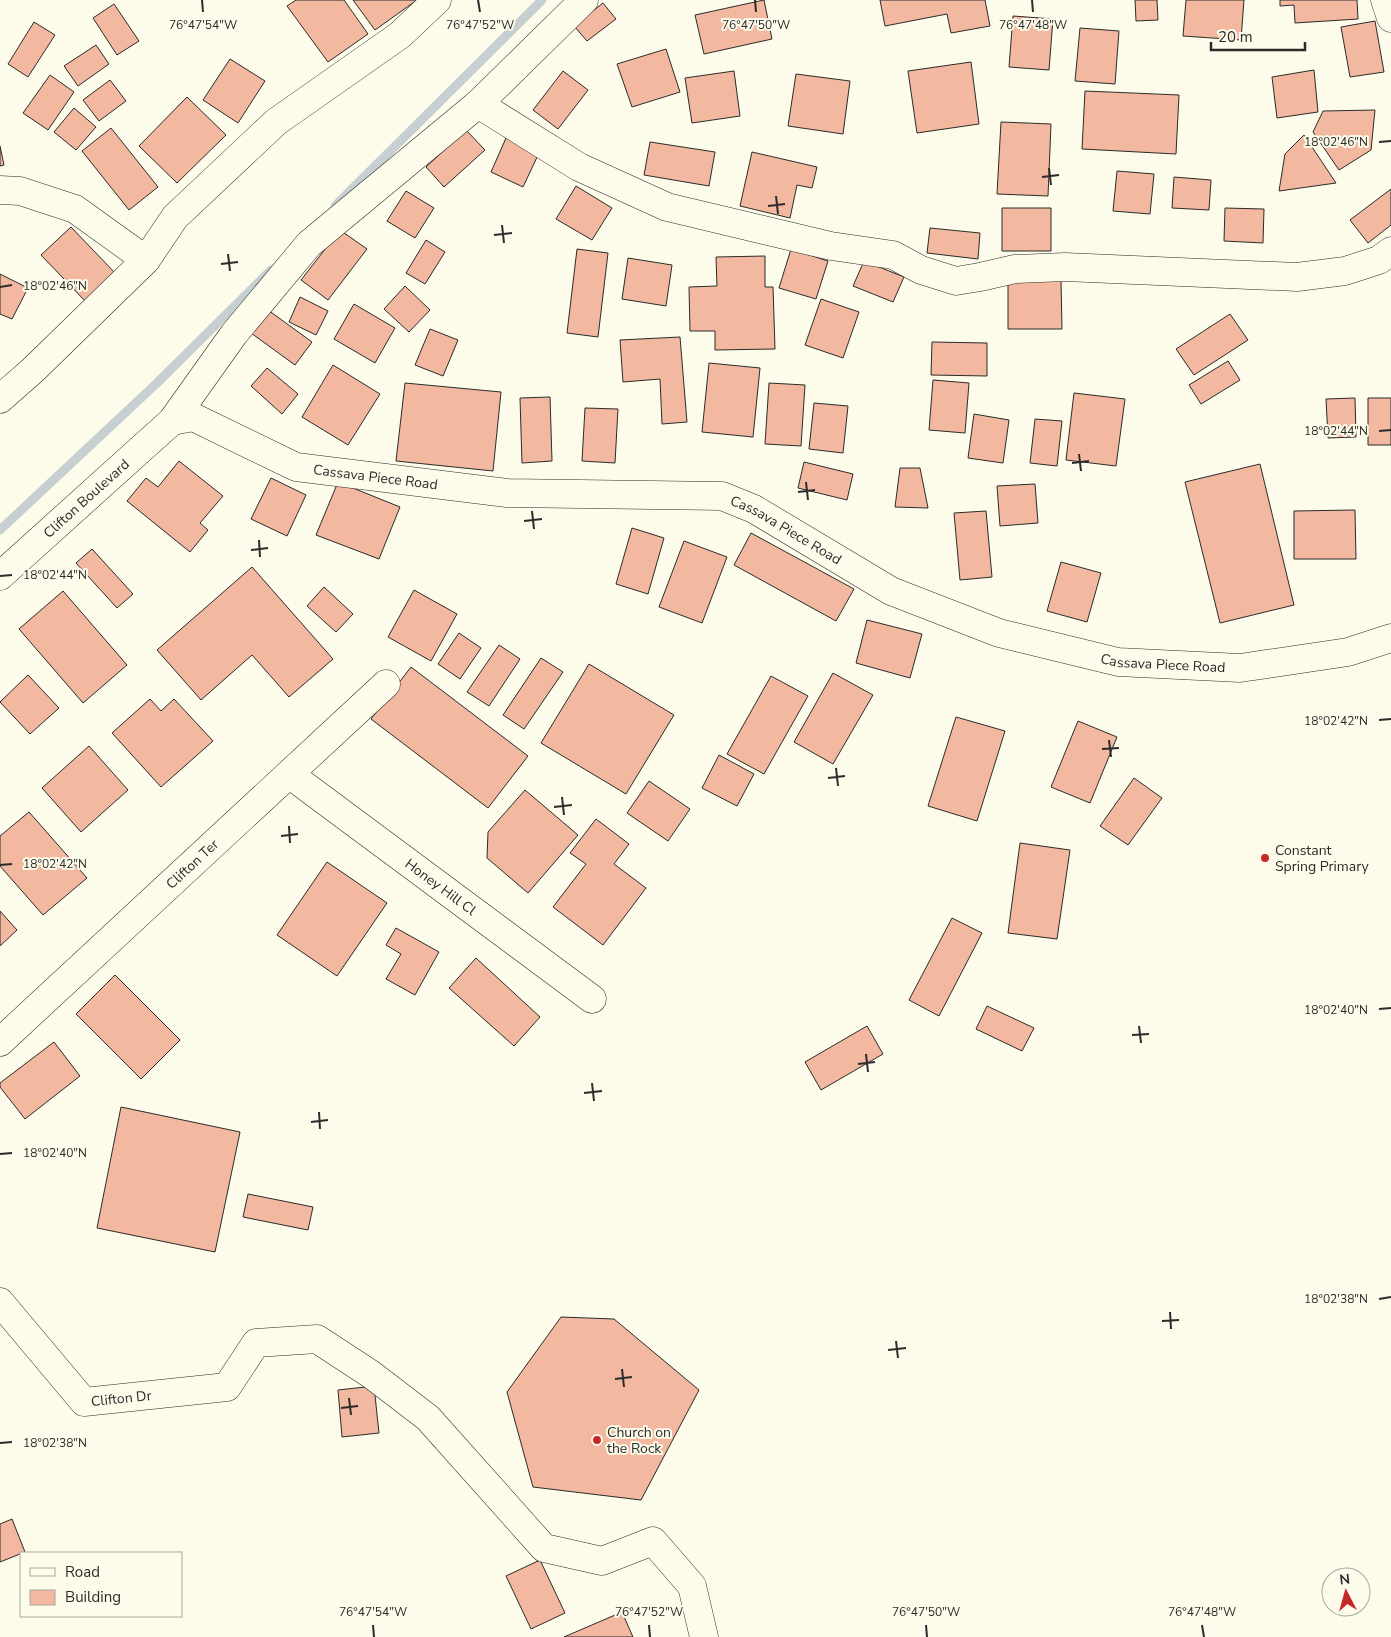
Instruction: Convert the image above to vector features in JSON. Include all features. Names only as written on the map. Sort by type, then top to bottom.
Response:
[{"type":"street","points":[[0,399],[33,370],[146,260],[175,217],[276,122],[400,34],[437,0]]},
{"type":"street","name":"Clifton Boulevard","points":[[0,576],[172,421],[234,334],[309,244],[478,104],[584,0]]},
{"type":"street","points":[[1385,0],[1391,18]]},
{"type":"street","points":[[478,104],[578,167],[667,207],[831,246],[892,256],[921,270],[956,280],[980,278],[1016,269],[1064,267],[1297,277],[1345,271],[1380,260],[1391,251]]},
{"type":"street","points":[[0,190],[20,191],[76,209],[146,260]]},
{"type":"street","name":"Cassava Piece Road","points":[[172,421],[194,417],[296,466],[507,493],[722,496],[754,509],[892,591],[999,632],[1118,662],[1240,668],[1348,652],[1391,638]]},
{"type":"street","name":"Clifton Ter","points":[[0,1042],[386,684]]},
{"type":"street","name":"Honey Hill Cl","points":[[289,774],[592,999]]},
{"type":"street","name":"Clifton Dr","points":[[0,1302],[84,1402],[227,1387],[256,1342],[317,1339],[372,1375],[428,1418],[544,1548],[602,1561],[653,1541],[692,1586],[704,1637]]},
{"type":"building","points":[[296,0],[344,0],[368,34],[328,62],[287,6]]},
{"type":"building","points":[[353,0],[417,0],[375,30]]},
{"type":"building","points":[[764,0],[772,39],[704,54],[695,15]]},
{"type":"building","points":[[880,0],[985,0],[990,26],[951,33],[947,14],[885,26]]},
{"type":"building","points":[[1135,0],[1157,0],[1158,20],[1136,21]]},
{"type":"building","points":[[1186,0],[1244,0],[1241,40],[1183,36]]},
{"type":"building","points":[[1280,0],[1357,0],[1358,19],[1295,23],[1294,5],[1280,6]]},
{"type":"building","points":[[603,3],[616,19],[587,41],[574,26]]},
{"type":"building","points":[[114,4],[139,41],[117,55],[93,18]]},
{"type":"building","points":[[1013,16],[1053,19],[1049,70],[1009,67]]},
{"type":"building","points":[[1375,21],[1384,72],[1350,77],[1341,27]]},
{"type":"building","points":[[34,22],[55,35],[28,77],[8,64]]},
{"type":"building","points":[[1080,28],[1119,31],[1115,84],[1075,81]]},
{"type":"building","points":[[96,45],[109,64],[78,86],[64,66]]},
{"type":"building","points":[[666,49],[680,92],[632,107],[617,64]]},
{"type":"building","points":[[230,59],[265,81],[238,123],[203,100]]},
{"type":"building","points":[[971,62],[979,124],[917,133],[908,71]]},
{"type":"building","points":[[1314,70],[1318,112],[1277,118],[1272,77]]},
{"type":"building","points":[[563,71],[588,90],[558,129],[533,110]]},
{"type":"building","points":[[734,71],[740,116],[692,123],[685,78]]},
{"type":"building","points":[[796,74],[850,81],[843,134],[788,126]]},
{"type":"building","points":[[50,75],[74,92],[48,130],[23,113]]},
{"type":"building","points":[[110,80],[126,101],[99,121],[83,100]]},
{"type":"building","points":[[1085,91],[1179,95],[1176,154],[1082,149]]},
{"type":"building","points":[[187,97],[226,135],[177,183],[139,146]]},
{"type":"building","points":[[74,108],[96,127],[76,150],[54,132]]},
{"type":"building","points":[[1375,110],[1371,150],[1339,170],[1313,132],[1323,111]]},
{"type":"building","points":[[1001,122],[1051,124],[1048,196],[997,194]]},
{"type":"building","points":[[111,128],[158,187],[129,210],[82,151]]},
{"type":"building","points":[[466,130],[485,150],[444,187],[426,167]]},
{"type":"building","points":[[1304,135],[1336,183],[1279,191],[1285,154]]},
{"type":"building","points":[[506,138],[539,153],[523,187],[491,172]]},
{"type":"building","points":[[650,142],[715,152],[709,186],[644,175]]},
{"type":"building","points":[[0,146],[4,165],[0,166]]},
{"type":"building","points":[[752,152],[817,167],[812,188],[797,185],[790,218],[740,206]]},
{"type":"building","points":[[1117,171],[1154,174],[1150,214],[1113,211]]},
{"type":"building","points":[[1174,177],[1211,180],[1209,210],[1172,208]]},
{"type":"building","points":[[576,186],[612,208],[592,240],[556,219]]},
{"type":"building","points":[[1391,189],[1391,225],[1368,243],[1350,220]]},
{"type":"building","points":[[406,191],[434,208],[415,238],[387,221]]},
{"type":"building","points":[[1002,208],[1051,208],[1051,251],[1002,251]]},
{"type":"building","points":[[1225,208],[1264,209],[1263,243],[1224,241]]},
{"type":"building","points":[[71,227],[116,274],[86,302],[41,255]]},
{"type":"building","points":[[930,228],[980,233],[978,259],[927,253]]},
{"type":"building","points":[[340,230],[367,249],[328,300],[301,280]]},
{"type":"building","points":[[426,240],[445,252],[425,284],[406,273]]},
{"type":"building","points":[[577,249],[608,253],[598,337],[567,333]]},
{"type":"building","points":[[791,249],[828,261],[816,299],[779,288]]},
{"type":"building","points":[[765,256],[765,287],[773,287],[775,349],[715,350],[715,331],[690,331],[689,287],[717,286],[716,257]]},
{"type":"building","points":[[628,258],[672,265],[666,306],[622,299]]},
{"type":"building","points":[[864,261],[904,277],[893,302],[853,286]]},
{"type":"building","points":[[0,274],[28,288],[12,319],[0,314]]},
{"type":"building","points":[[1061,280],[1062,329],[1008,329],[1008,281]]},
{"type":"building","points":[[405,286],[430,310],[409,332],[384,309]]},
{"type":"building","points":[[300,297],[328,311],[316,335],[289,322]]},
{"type":"building","points":[[821,299],[859,312],[843,358],[805,345]]},
{"type":"building","points":[[354,304],[395,328],[375,363],[334,339]]},
{"type":"building","points":[[268,310],[312,342],[295,365],[251,333]]},
{"type":"building","points":[[1230,314],[1248,340],[1194,375],[1176,349]]},
{"type":"building","points":[[430,329],[458,340],[443,376],[415,365]]},
{"type":"building","points":[[680,337],[687,422],[662,424],[660,379],[623,382],[620,340]]},
{"type":"building","points":[[932,342],[987,343],[987,376],[931,375]]},
{"type":"building","points":[[1228,361],[1240,380],[1201,404],[1189,385]]},
{"type":"building","points":[[709,363],[760,368],[753,437],[702,432]]},
{"type":"building","points":[[333,365],[380,394],[348,445],[302,417]]},
{"type":"building","points":[[267,368],[298,394],[282,414],[251,386]]},
{"type":"building","points":[[933,380],[969,383],[965,433],[929,430]]},
{"type":"building","points":[[405,383],[501,392],[493,471],[396,461]]},
{"type":"building","points":[[769,383],[805,385],[801,446],[765,444]]},
{"type":"building","points":[[1074,393],[1125,399],[1116,466],[1066,460]]},
{"type":"building","points":[[550,397],[552,461],[522,463],[520,398]]},
{"type":"building","points":[[1355,398],[1356,437],[1328,438],[1326,399]]},
{"type":"building","points":[[1368,398],[1391,398],[1391,445],[1368,445]]},
{"type":"building","points":[[814,403],[848,406],[843,453],[809,449]]},
{"type":"building","points":[[585,408],[618,409],[615,463],[582,461]]},
{"type":"building","points":[[974,414],[1009,420],[1003,463],[968,458]]},
{"type":"building","points":[[1035,419],[1062,421],[1057,466],[1030,463]]},
{"type":"building","points":[[179,461],[223,496],[200,523],[208,530],[190,552],[127,501],[146,478],[158,487]]},
{"type":"building","points":[[804,462],[853,474],[847,500],[798,488]]},
{"type":"building","points":[[1260,464],[1294,605],[1220,623],[1185,482]]},
{"type":"building","points":[[900,468],[920,468],[928,508],[895,507]]},
{"type":"building","points":[[271,478],[306,495],[287,536],[251,519]]},
{"type":"building","points":[[338,482],[400,507],[379,559],[316,535]]},
{"type":"building","points":[[1035,484],[1038,523],[1000,526],[997,486]]},
{"type":"building","points":[[1355,510],[1356,559],[1294,559],[1294,511]]},
{"type":"building","points":[[986,511],[992,577],[960,580],[954,513]]},
{"type":"building","points":[[632,528],[664,538],[648,594],[616,584]]},
{"type":"building","points":[[751,533],[854,589],[836,621],[734,565]]},
{"type":"building","points":[[684,541],[727,557],[702,623],[659,607]]},
{"type":"building","points":[[92,549],[133,594],[117,608],[76,563]]},
{"type":"building","points":[[1061,562],[1101,573],[1087,622],[1047,611]]},
{"type":"building","points":[[252,567],[333,659],[289,697],[252,655],[201,700],[157,650]]},
{"type":"building","points":[[324,587],[353,614],[336,632],[307,606]]},
{"type":"building","points":[[414,590],[457,614],[431,661],[388,637]]},
{"type":"building","points":[[63,591],[127,665],[83,703],[19,629]]},
{"type":"building","points":[[867,620],[922,634],[910,678],[856,663]]},
{"type":"building","points":[[459,633],[481,648],[460,679],[438,664]]},
{"type":"building","points":[[499,645],[520,659],[489,706],[467,692]]},
{"type":"building","points":[[541,658],[563,672],[524,729],[503,715]]},
{"type":"building","points":[[589,664],[674,715],[626,794],[541,743]]},
{"type":"building","points":[[411,667],[528,756],[488,808],[371,719]]},
{"type":"building","points":[[833,673],[873,695],[833,764],[794,742]]},
{"type":"building","points":[[28,675],[59,708],[30,734],[0,702]]},
{"type":"building","points":[[771,676],[808,696],[764,774],[727,754]]},
{"type":"building","points":[[150,699],[161,711],[174,699],[213,741],[161,787],[112,733]]},
{"type":"building","points":[[956,717],[1005,731],[977,821],[928,806]]},
{"type":"building","points":[[1078,721],[1117,737],[1090,803],[1051,787]]},
{"type":"building","points":[[89,746],[128,790],[81,832],[42,788]]},
{"type":"building","points":[[719,755],[754,774],[737,806],[702,788]]},
{"type":"building","points":[[1134,778],[1162,798],[1128,845],[1100,826]]},
{"type":"building","points":[[649,781],[690,809],[668,841],[627,813]]},
{"type":"building","points":[[525,790],[578,835],[528,893],[487,858],[488,832]]},
{"type":"building","points":[[29,812],[87,878],[43,915],[0,866],[0,836]]},
{"type":"building","points":[[596,819],[629,844],[614,864],[646,888],[603,945],[553,907],[586,864],[570,853]]},
{"type":"building","points":[[1020,843],[1070,850],[1057,939],[1008,933]]},
{"type":"building","points":[[327,862],[387,903],[337,976],[277,935]]},
{"type":"building","points":[[0,911],[17,930],[0,946]]},
{"type":"building","points":[[952,918],[982,933],[939,1016],[909,1000]]},
{"type":"building","points":[[396,928],[439,952],[415,995],[386,979],[401,954],[386,945]]},
{"type":"building","points":[[476,958],[540,1017],[514,1046],[449,988]]},
{"type":"building","points":[[115,975],[180,1040],[141,1079],[76,1014]]},
{"type":"building","points":[[987,1006],[1034,1028],[1022,1051],[976,1029]]},
{"type":"building","points":[[867,1026],[883,1054],[821,1090],[805,1062]]},
{"type":"building","points":[[54,1042],[80,1076],[25,1119],[0,1087],[0,1083]]},
{"type":"building","points":[[121,1107],[240,1132],[215,1252],[97,1228]]},
{"type":"building","points":[[248,1194],[313,1207],[308,1230],[243,1217]]},
{"type":"building","name":"Church on the Rock","points":[[561,1317],[614,1319],[699,1390],[641,1500],[533,1487],[507,1392]]},
{"type":"building","points":[[374,1386],[379,1433],[342,1437],[338,1390]]},
{"type":"building","points":[[12,1519],[25,1552],[20,1552],[20,1554],[0,1562],[0,1524]]},
{"type":"building","points":[[540,1560],[565,1613],[531,1629],[506,1576]]},
{"type":"building","points":[[622,1612],[633,1637],[564,1637]]},
{"type":"waterway","points":[[335,206],[542,0]]},
{"type":"waterway","points":[[0,530],[157,383],[271,270]]},
{"type":"place","name":"Constant Spring Primary","points":[[1265,858]]},
{"type":"place","name":"Church on the Rock","points":[[597,1440]]}]
